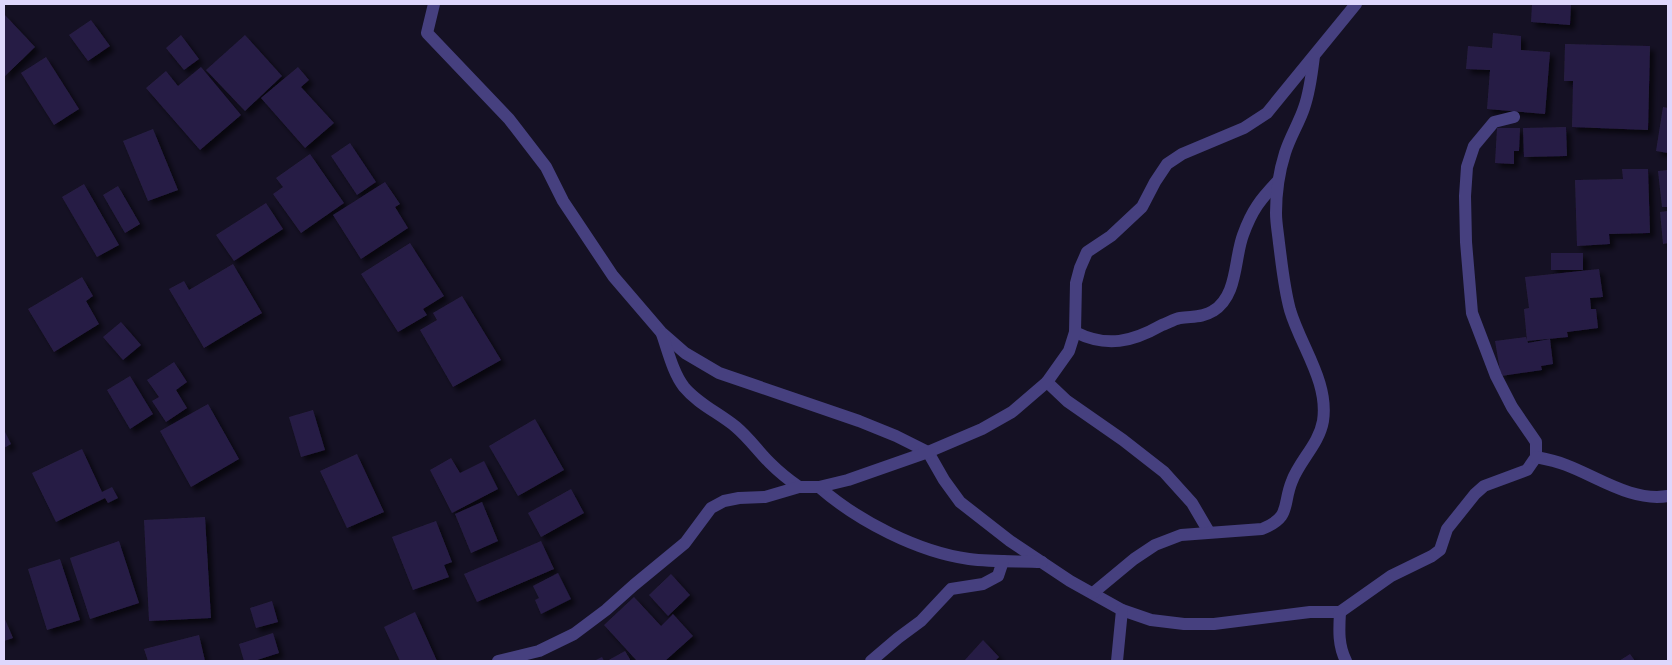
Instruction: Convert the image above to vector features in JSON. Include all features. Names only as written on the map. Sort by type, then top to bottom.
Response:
[{"type":"street","points":[[434,4],[427,33],[509,119],[546,166],[563,201],[613,276],[661,332],[686,353],[719,373],[860,421],[928,452],[944,480],[960,502],[1004,536],[1070,581],[1122,610],[1151,620],[1184,624],[1214,624],[1310,612],[1340,612],[1391,576],[1432,556],[1440,550],[1447,529],[1475,494],[1484,486],[1527,470],[1536,457],[1536,442],[1512,407],[1496,376],[1472,313],[1466,242],[1465,196],[1467,167],[1474,146],[1494,122],[1514,117]]},
{"type":"street","points":[[498,661],[539,651],[574,634],[606,610],[640,579],[686,543],[711,508],[724,501],[739,498],[765,497],[799,487],[818,487],[848,480],[928,452],[982,429],[1012,412],[1047,382],[1069,351],[1075,332],[1076,283],[1087,252],[1110,236],[1142,207],[1167,164],[1182,154],[1244,128],[1267,113],[1356,4]]},
{"type":"street","points":[[1094,593],[1134,559],[1155,546],[1181,534],[1262,529],[1274,524],[1282,515],[1291,483],[1297,470],[1317,438],[1323,422],[1323,400],[1319,380],[1298,333],[1290,309],[1283,279],[1276,214],[1278,181],[1284,153],[1304,107],[1315,55]]},
{"type":"street","points":[[1075,332],[1089,339],[1104,342],[1124,341],[1147,334],[1180,318],[1203,317],[1215,311],[1231,287],[1242,237],[1248,222],[1259,201],[1278,181]]},
{"type":"street","points":[[661,332],[675,370],[684,386],[701,402],[734,425],[783,476],[799,487]]},
{"type":"street","points":[[1047,382],[1067,401],[1123,440],[1164,472],[1192,503],[1210,532]]},
{"type":"street","points":[[1536,457],[1568,466],[1625,491],[1644,496],[1668,496]]},
{"type":"street","points":[[818,487],[857,515],[892,534],[932,550],[959,556],[1003,561],[1042,562]]},
{"type":"street","points":[[871,661],[921,621],[951,589],[983,584],[998,576],[1003,561]]},
{"type":"street","points":[[1117,661],[1122,610]]},
{"type":"street","points":[[1340,612],[1338,632],[1341,652],[1346,661]]},
{"type":"building","points":[[1532,4],[1571,4],[1570,25],[1531,22]]},
{"type":"building","points":[[4,14],[35,47],[4,77]]},
{"type":"building","points":[[91,20],[110,46],[88,61],[69,35]]},
{"type":"building","points":[[1493,33],[1521,36],[1521,50],[1550,52],[1545,114],[1487,109],[1490,70],[1466,69],[1468,46],[1492,48]]},
{"type":"building","points":[[181,35],[199,59],[184,70],[166,48]]},
{"type":"building","points":[[245,35],[282,76],[245,111],[206,70]]},
{"type":"building","points":[[1565,44],[1650,46],[1648,130],[1572,127],[1573,81],[1564,81]]},
{"type":"building","points":[[46,57],[79,109],[54,125],[21,73]]},
{"type":"building","points":[[201,67],[241,115],[200,150],[146,88],[166,71],[178,86]]},
{"type":"building","points":[[298,67],[309,80],[301,87],[334,123],[305,148],[261,98]]},
{"type":"building","points":[[1663,107],[1668,108],[1668,153],[1656,151]]},
{"type":"building","points":[[1566,127],[1567,156],[1524,157],[1523,128]]},
{"type":"building","points":[[1497,128],[1520,128],[1519,151],[1514,151],[1514,164],[1495,163]]},
{"type":"building","points":[[153,129],[178,190],[148,201],[123,141]]},
{"type":"building","points":[[350,143],[376,182],[357,195],[331,156]]},
{"type":"building","points":[[310,154],[344,203],[301,233],[273,194],[283,187],[276,178]]},
{"type":"building","points":[[1622,169],[1648,169],[1650,233],[1609,234],[1610,244],[1577,246],[1575,180],[1623,179]]},
{"type":"building","points":[[1668,170],[1668,207],[1662,207],[1658,171]]},
{"type":"building","points":[[385,182],[400,204],[395,207],[408,228],[361,259],[333,215]]},
{"type":"building","points":[[84,184],[119,245],[97,257],[62,197]]},
{"type":"building","points":[[118,186],[140,224],[125,233],[103,195]]},
{"type":"building","points":[[266,203],[283,229],[234,261],[216,235]]},
{"type":"building","points":[[1668,211],[1668,243],[1663,244],[1660,212]]},
{"type":"building","points":[[410,243],[444,296],[423,309],[427,315],[398,332],[361,274]]},
{"type":"building","points":[[1551,253],[1583,253],[1583,270],[1551,270]]},
{"type":"building","points":[[233,264],[262,313],[204,348],[169,289],[184,281],[189,290]]},
{"type":"building","points":[[1599,269],[1603,297],[1590,298],[1591,309],[1596,309],[1598,328],[1567,332],[1568,337],[1527,341],[1524,309],[1529,308],[1525,277]]},
{"type":"building","points":[[82,277],[93,296],[86,301],[99,324],[54,352],[28,309]]},
{"type":"building","points":[[462,296],[501,360],[453,387],[420,330],[437,320],[433,313]]},
{"type":"building","points":[[121,322],[141,345],[123,360],[103,337]]},
{"type":"building","points":[[1526,337],[1528,343],[1550,339],[1553,364],[1541,366],[1542,370],[1501,376],[1495,341]]},
{"type":"building","points":[[174,362],[187,382],[176,390],[187,408],[166,422],[152,401],[159,397],[147,380]]},
{"type":"building","points":[[130,376],[153,414],[130,429],[107,390]]},
{"type":"building","points":[[208,404],[239,459],[191,487],[160,431]]},
{"type":"building","points":[[313,410],[325,450],[301,457],[289,417]]},
{"type":"building","points":[[535,419],[564,470],[518,496],[489,446]]},
{"type":"building","points":[[4,430],[11,444],[4,448]]},
{"type":"building","points":[[82,449],[102,492],[112,487],[118,498],[108,503],[105,498],[56,522],[32,473]]},
{"type":"building","points":[[357,454],[384,512],[347,528],[320,471]]},
{"type":"building","points":[[451,458],[460,473],[484,461],[498,489],[452,513],[430,470]]},
{"type":"building","points":[[571,489],[584,513],[541,537],[528,513]]},
{"type":"building","points":[[482,502],[498,541],[471,553],[455,514]]},
{"type":"building","points":[[205,517],[211,618],[149,621],[144,520]]},
{"type":"building","points":[[436,521],[452,562],[444,565],[449,577],[413,590],[392,537]]},
{"type":"building","points":[[119,541],[139,603],[90,619],[70,558]]},
{"type":"building","points":[[541,541],[554,569],[477,602],[464,574]]},
{"type":"building","points":[[60,559],[80,620],[47,630],[28,569]]},
{"type":"building","points":[[558,573],[571,599],[541,614],[535,600],[539,598],[533,586]]},
{"type":"building","points":[[671,574],[690,595],[668,616],[649,595]]},
{"type":"building","points":[[634,597],[661,626],[673,614],[693,636],[665,661],[637,661],[604,625]]},
{"type":"building","points":[[272,601],[278,622],[256,628],[250,608]]},
{"type":"building","points":[[415,612],[437,661],[400,661],[384,627]]},
{"type":"building","points":[[4,617],[13,638],[4,641]]},
{"type":"building","points":[[273,633],[279,653],[254,661],[244,661],[239,644]]},
{"type":"building","points":[[199,635],[205,661],[148,661],[144,649]]},
{"type":"building","points":[[983,640],[999,657],[995,661],[964,661]]},
{"type":"building","points":[[625,651],[631,661],[607,661]]},
{"type":"building","points":[[1630,654],[1635,661],[1619,661]]},
{"type":"building","points":[[602,657],[604,661],[594,661]]}]
